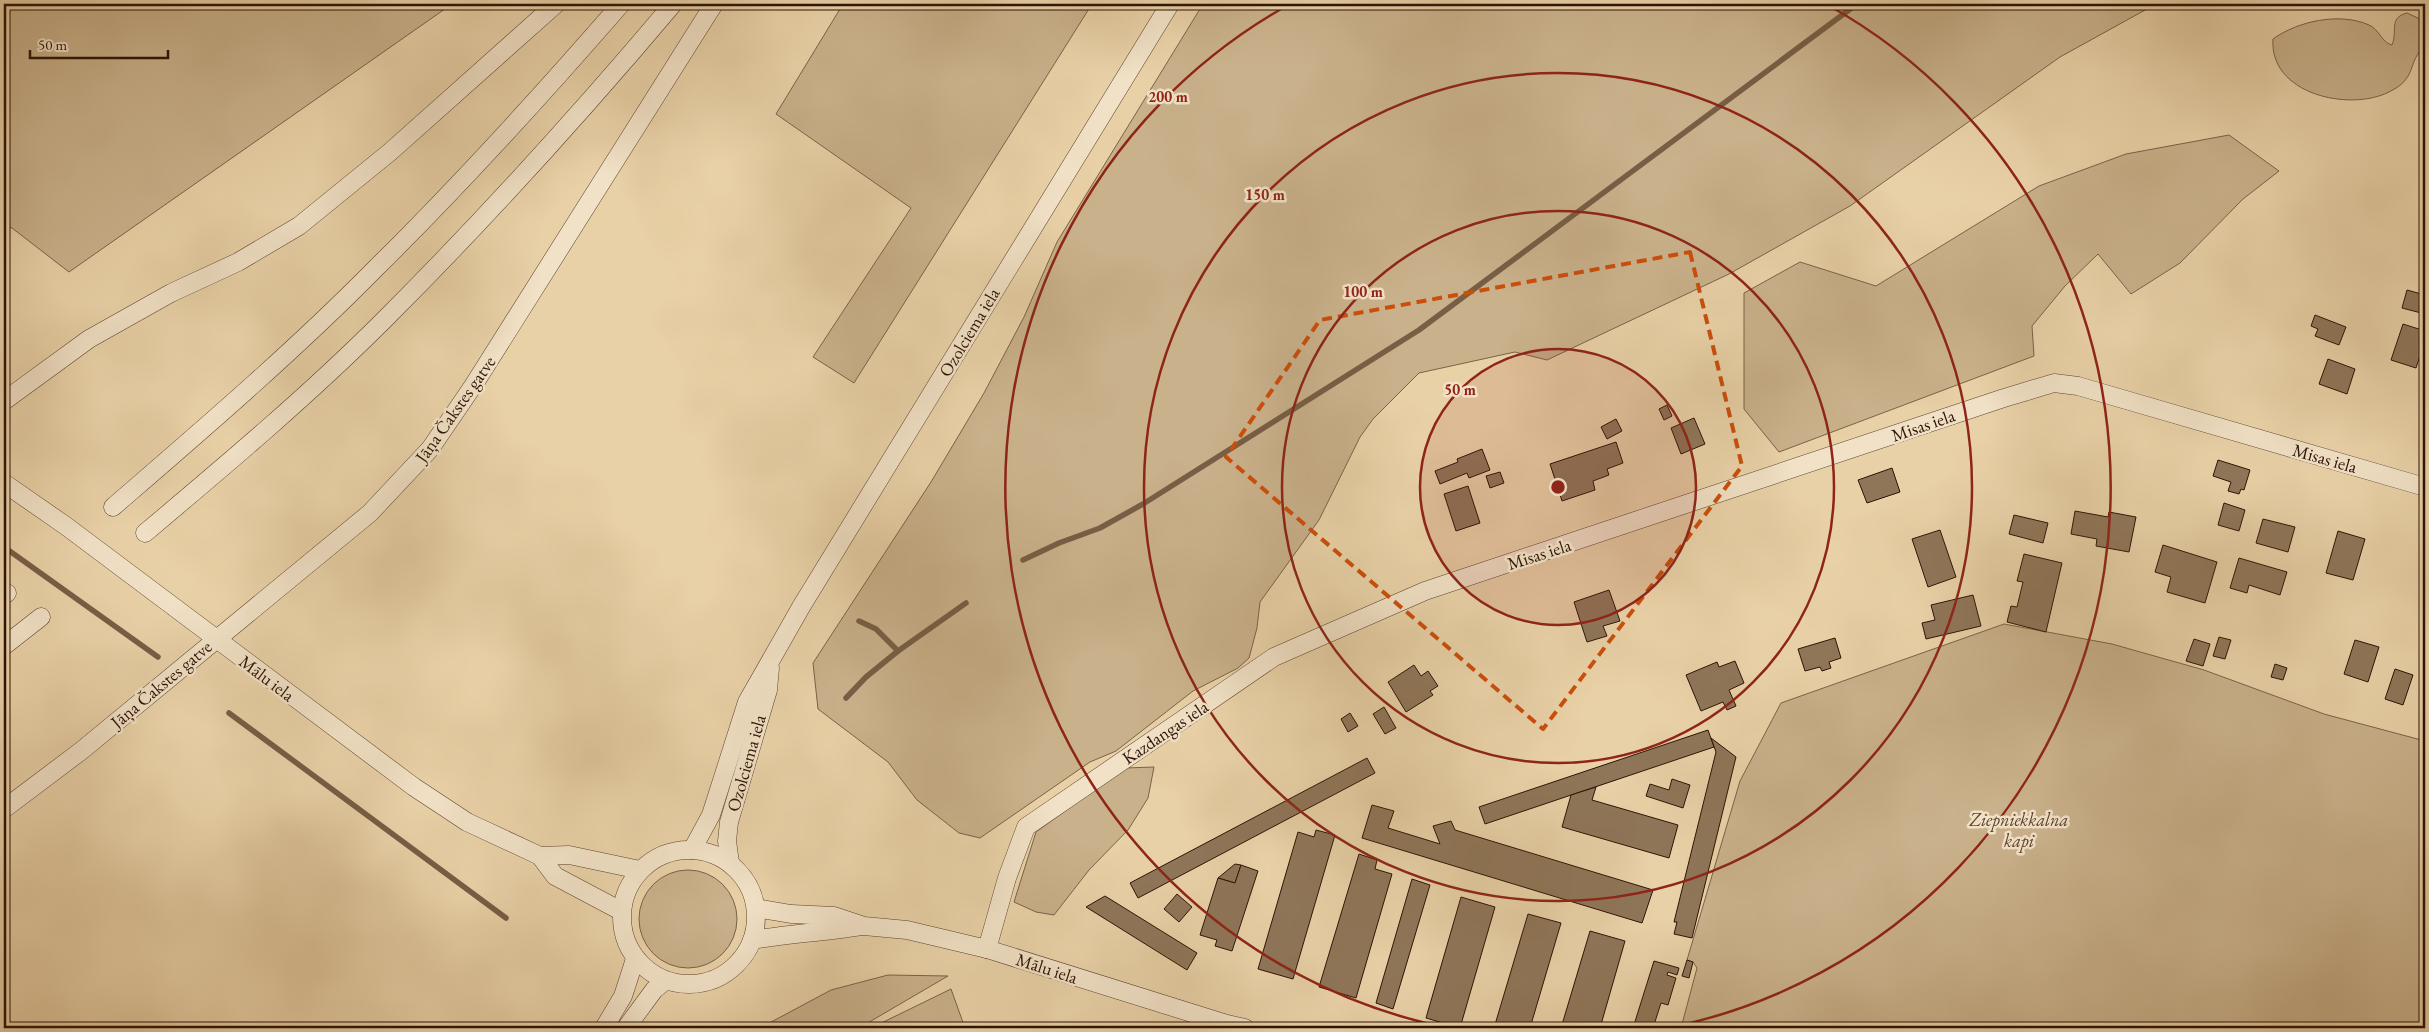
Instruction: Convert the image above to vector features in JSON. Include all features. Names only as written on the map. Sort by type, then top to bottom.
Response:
[{"type":"street","points":[[4,401],[89,339],[171,293],[238,262],[299,226],[390,152],[556,4]]},
{"type":"street","points":[[113,508],[216,418],[374,270],[472,170],[621,4]]},
{"type":"street","points":[[145,533],[229,463],[384,320],[540,158],[673,4]]},
{"type":"street","name":"Jāņa Čakstes gatve","points":[[6,807],[81,751],[370,513],[430,450],[473,386],[714,4]]},
{"type":"street","name":"Ozolciema iela","points":[[692,850],[711,815],[747,702],[801,606],[1170,4]]},
{"type":"street","name":"Misas iela","points":[[1425,591],[2054,383],[2078,386],[2425,487]]},
{"type":"street","name":"Mālu iela","points":[[4,483],[66,526],[215,640],[414,787],[459,817],[540,856],[555,876],[621,911]]},
{"type":"street","name":"Kazdangas iela","points":[[987,949],[1008,878],[1026,827],[1274,657],[1425,591]]},
{"type":"street","points":[[4,646],[41,617]]},
{"type":"street","name":"Ozolciema iela","points":[[730,863],[727,841],[729,822],[768,690],[770,663]]},
{"type":"street","points":[[692,850],[712,854],[730,863],[747,883],[756,908],[756,924],[752,940],[742,959],[726,974],[699,983],[685,985],[664,980],[648,972],[635,959],[627,944],[622,928],[621,911],[627,889],[640,870],[655,858],[673,851],[692,850]]},
{"type":"street","name":"Mālu iela","points":[[540,856],[569,855],[640,870]]},
{"type":"street","name":"Mālu iela","points":[[756,908],[791,914],[834,916],[864,926],[907,930],[987,949],[1229,1026],[1245,1028]]},
{"type":"street","name":"Mālu iela","points":[[752,940],[790,934],[816,934],[864,926]]},
{"type":"street","points":[[604,1028],[623,996],[635,959]]},
{"type":"street","points":[[626,1028],[654,990],[664,980]]},
{"type":"highlighted area","points":[[1690,252],[1742,466],[1543,729],[1226,457],[1320,320]]},
{"type":"green space","points":[[4,4],[452,4],[69,272],[12,228],[4,226]]},
{"type":"green space","points":[[843,4],[1092,4],[854,383],[813,357],[911,208],[776,114]]},
{"type":"green space","points":[[1203,4],[2156,4],[2060,57],[1850,206],[1729,274],[1547,360],[1515,352],[1419,373],[1373,419],[1360,437],[1319,520],[1260,602],[1257,628],[1249,658],[1238,668],[1193,691],[1116,751],[1090,762],[980,838],[959,833],[917,800],[888,762],[818,709],[813,663],[931,482],[984,393],[1024,317],[1057,242]]},
{"type":"green space","points":[[2407,13],[2420,19],[2424,31],[2425,45],[2415,58],[2408,76],[2398,87],[2372,98],[2334,99],[2314,94],[2297,85],[2284,73],[2275,58],[2273,39],[2294,27],[2320,20],[2345,19],[2358,21],[2373,27],[2385,41],[2392,45],[2395,22],[2401,15]]},
{"type":"green space","points":[[2229,135],[2279,171],[2243,199],[2180,263],[2131,294],[2098,254],[2065,286],[2032,326],[2034,356],[1779,452],[1744,409],[1744,293],[1800,262],[1876,286],[2039,186],[2126,154]]},
{"type":"green space","name":"Ziepniekkalna kapi","points":[[2004,624],[2112,644],[2204,670],[2324,714],[2425,741],[2425,1028],[1681,1028],[1697,968],[1693,962],[1687,960],[1740,781],[1781,703]]},
{"type":"green space","points":[[1154,767],[1148,798],[1128,830],[1089,870],[1054,915],[1036,912],[1014,902],[1036,832],[1125,768]]},
{"type":"green space","points":[[688,870],[707,874],[722,885],[733,900],[737,919],[733,938],[722,953],[707,964],[688,968],[669,964],[654,953],[643,938],[639,919],[643,900],[654,885],[669,874]]},
{"type":"green space","points":[[888,975],[948,976],[859,1028],[760,1028],[831,990]]},
{"type":"green space","points":[[951,989],[965,1028],[871,1028]]},
{"type":"building","points":[[2407,290],[2425,295],[2425,314],[2402,308]]},
{"type":"building","points":[[2315,315],[2346,327],[2339,345],[2315,336],[2318,329],[2311,326]]},
{"type":"building","points":[[2403,324],[2425,331],[2425,340],[2416,368],[2391,360]]},
{"type":"building","points":[[2328,359],[2355,369],[2347,394],[2319,384]]},
{"type":"building","points":[[1667,405],[1672,416],[1664,420],[1659,409]]},
{"type":"building","points":[[1694,418],[1705,444],[1681,454],[1671,428]]},
{"type":"building","points":[[1616,419],[1622,431],[1607,439],[1601,427]]},
{"type":"building","points":[[1616,442],[1623,463],[1607,469],[1609,475],[1593,481],[1595,490],[1562,501],[1550,464]]},
{"type":"building","points":[[1482,449],[1490,470],[1469,478],[1467,473],[1440,484],[1435,471],[1458,462],[1457,459]]},
{"type":"building","points":[[2218,460],[2250,470],[2244,490],[2241,489],[2239,494],[2228,491],[2231,482],[2213,476]]},
{"type":"building","points":[[1892,468],[1900,492],[1867,503],[1858,480]]},
{"type":"building","points":[[1500,472],[1504,483],[1490,488],[1486,476]]},
{"type":"building","points":[[1468,486],[1480,523],[1456,531],[1444,494]]},
{"type":"building","points":[[2224,503],[2245,510],[2239,531],[2218,525]]},
{"type":"building","points":[[2075,511],[2108,517],[2109,512],[2136,517],[2129,552],[2096,546],[2097,539],[2071,534]]},
{"type":"building","points":[[2014,515],[2048,523],[2043,543],[2009,534]]},
{"type":"building","points":[[2263,519],[2295,527],[2288,552],[2256,543]]},
{"type":"building","points":[[1940,530],[1956,577],[1928,587],[1912,539]]},
{"type":"building","points":[[2338,531],[2365,539],[2353,580],[2326,573]]},
{"type":"building","points":[[2163,545],[2217,562],[2205,603],[2167,592],[2171,577],[2155,572]]},
{"type":"building","points":[[2024,554],[2062,563],[2046,632],[2007,622],[2011,606],[2017,607],[2023,582],[2017,581]]},
{"type":"building","points":[[2239,558],[2287,572],[2280,595],[2249,585],[2247,593],[2230,588]]},
{"type":"building","points":[[1609,590],[1620,621],[1603,626],[1607,636],[1587,642],[1574,602]]},
{"type":"building","points":[[1973,595],[1981,626],[1926,639],[1922,623],[1935,620],[1931,605]]},
{"type":"building","points":[[2219,637],[2231,640],[2225,659],[2213,656]]},
{"type":"building","points":[[1835,638],[1841,658],[1829,662],[1831,668],[1822,671],[1820,667],[1805,671],[1798,649]]},
{"type":"building","points":[[2194,639],[2210,644],[2203,666],[2186,661]]},
{"type":"building","points":[[2355,640],[2379,647],[2368,682],[2344,674]]},
{"type":"building","points":[[1735,661],[1744,683],[1729,690],[1736,706],[1727,710],[1723,702],[1701,711],[1686,675],[1717,662],[1719,667]]},
{"type":"building","points":[[2275,664],[2287,668],[2283,680],[2271,677]]},
{"type":"building","points":[[1414,665],[1421,676],[1428,671],[1438,686],[1430,691],[1433,695],[1406,712],[1388,682]]},
{"type":"building","points":[[2395,669],[2413,675],[2403,705],[2385,699]]},
{"type":"building","points":[[1384,707],[1396,728],[1385,734],[1373,714]]},
{"type":"building","points":[[1350,713],[1358,726],[1348,732],[1341,719]]},
{"type":"building","points":[[1708,730],[1714,747],[1485,824],[1479,807]]},
{"type":"building","points":[[1711,738],[1736,757],[1692,938],[1674,934],[1677,922],[1674,922],[1716,752]]},
{"type":"building","points":[[1367,758],[1375,773],[1138,898],[1130,883]]},
{"type":"building","points":[[1672,779],[1690,785],[1683,808],[1646,796],[1650,784],[1669,790]]},
{"type":"building","points":[[1596,787],[1592,800],[1678,825],[1669,858],[1562,827],[1571,795]]},
{"type":"building","points":[[1372,805],[1394,811],[1388,828],[1440,844],[1433,826],[1451,821],[1455,830],[1653,890],[1642,923],[1362,838]]},
{"type":"building","points":[[1316,830],[1335,835],[1293,979],[1258,969],[1298,832],[1314,837]]},
{"type":"building","points":[[1359,854],[1377,860],[1375,869],[1392,874],[1356,998],[1319,987]]},
{"type":"building","points":[[1235,864],[1241,865],[1235,883],[1218,878]]},
{"type":"building","points":[[1241,865],[1258,871],[1232,951],[1215,946],[1217,940],[1200,935],[1218,878],[1235,883]]},
{"type":"building","points":[[1412,879],[1430,885],[1393,1009],[1376,1003]]},
{"type":"building","points":[[1177,894],[1192,907],[1179,922],[1164,909]]},
{"type":"building","points":[[1105,896],[1197,953],[1187,970],[1086,907]]},
{"type":"building","points":[[1461,897],[1495,907],[1460,1028],[1426,1018]]},
{"type":"building","points":[[1528,914],[1561,923],[1530,1028],[1494,1028]]},
{"type":"building","points":[[1590,931],[1625,941],[1600,1028],[1561,1028]]},
{"type":"building","points":[[1687,960],[1693,962],[1689,978],[1682,976]]},
{"type":"building","points":[[1654,961],[1679,968],[1677,975],[1668,972],[1667,975],[1676,978],[1668,1005],[1661,1003],[1653,1028],[1633,1028]]},
{"type":"building","points":[[1931,1024],[1944,1028],[1930,1028]]},
{"type":"waterway","points":[[1023,560],[1059,543],[1100,528],[1143,504],[1419,330],[1857,4]]},
{"type":"waterway","points":[[4,547],[158,657]]},
{"type":"waterway","points":[[859,621],[876,629],[898,651],[966,603]]},
{"type":"waterway","points":[[846,698],[866,677],[898,651]]},
{"type":"waterway","points":[[229,713],[506,918]]}]
